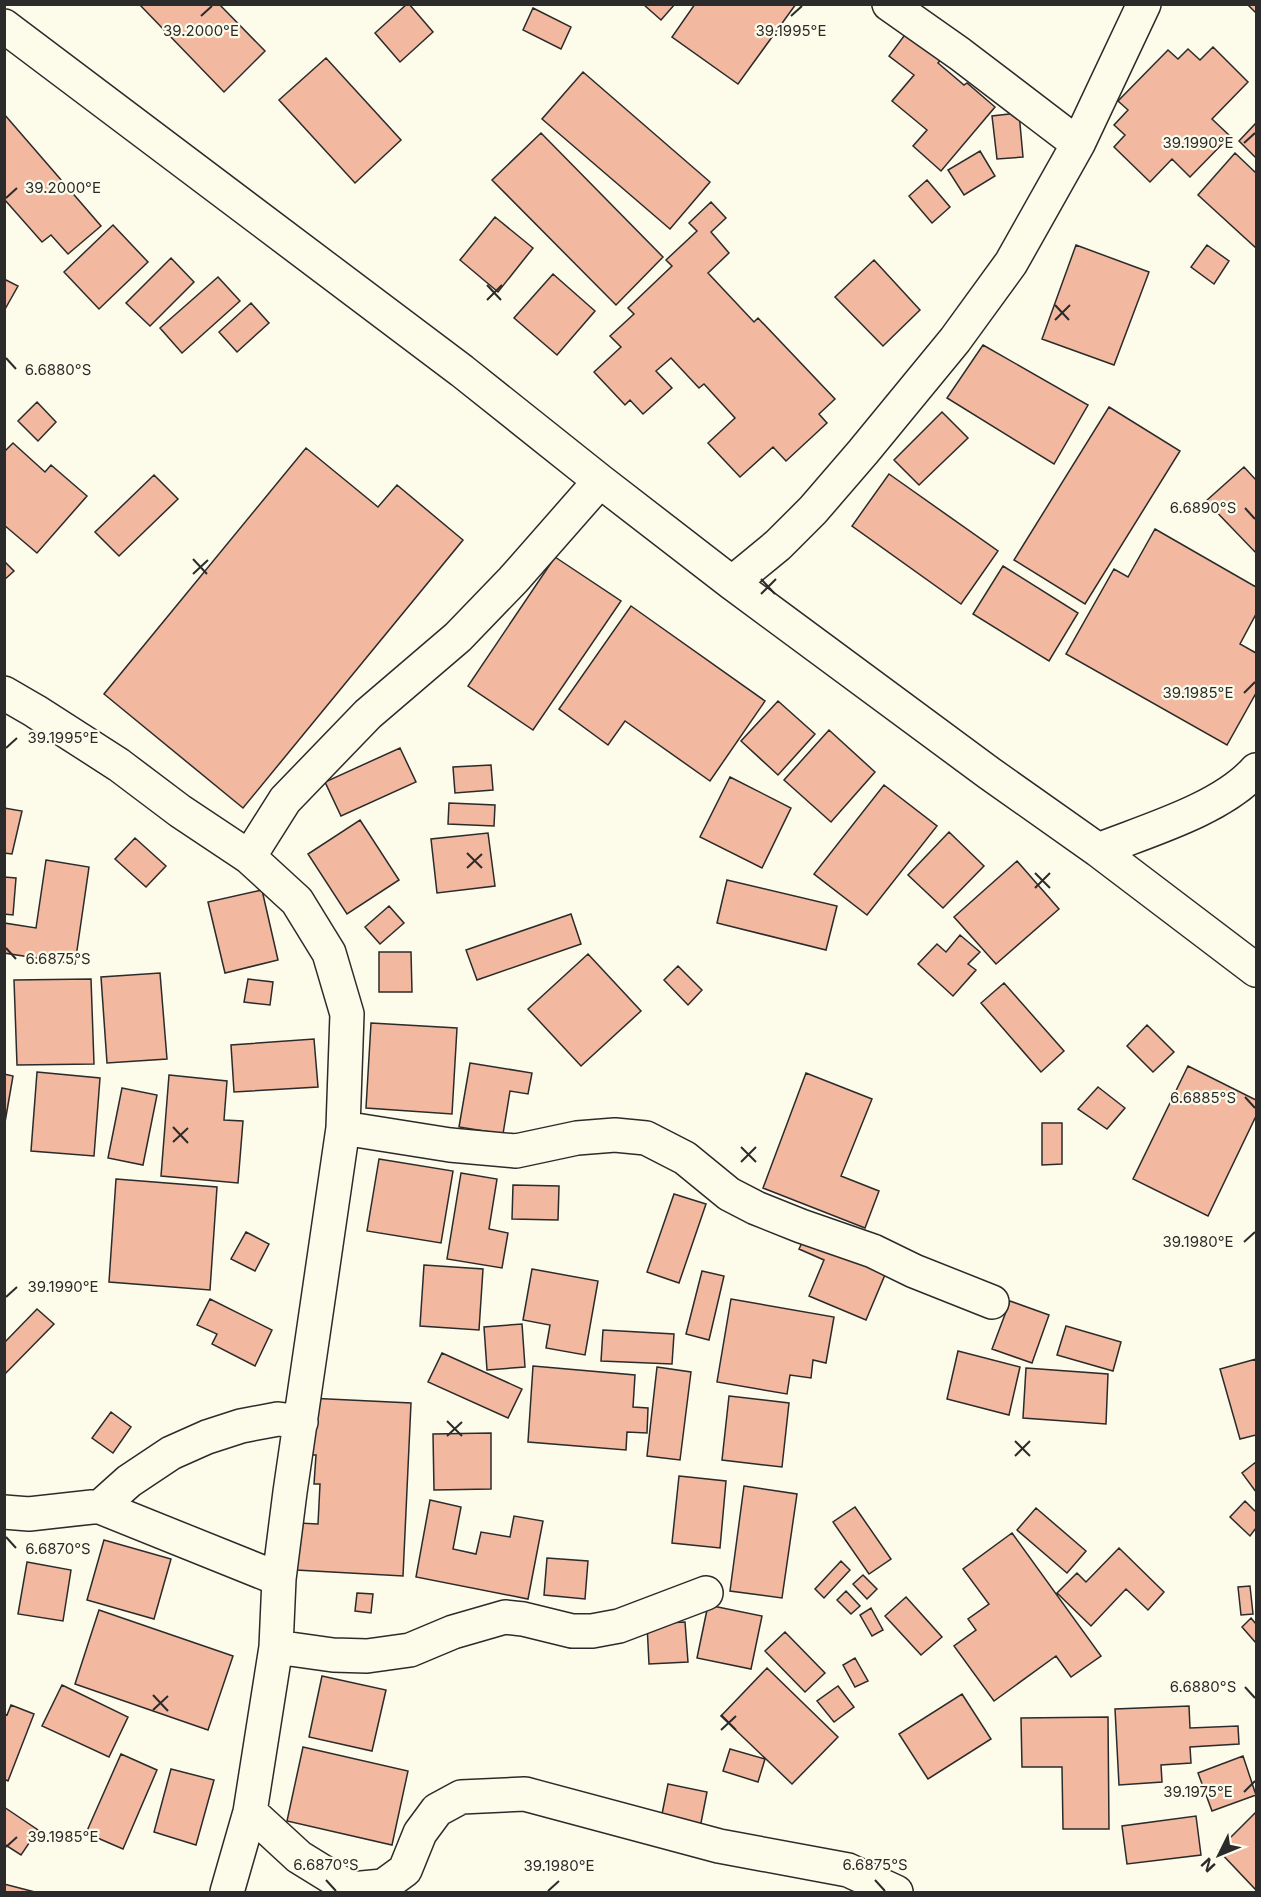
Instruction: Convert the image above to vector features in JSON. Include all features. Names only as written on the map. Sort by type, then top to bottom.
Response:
[{"type":"street","points":[[889,4],[960,54],[1078,144]]},
{"type":"street","points":[[732,583],[778,545],[813,510],[955,340],[1011,263],[1078,144],[1144,4]]},
{"type":"street","points":[[4,27],[453,364],[732,583],[989,773],[1098,850],[1257,970]]},
{"type":"street","points":[[249,857],[285,800],[368,714],[458,637],[513,580],[600,481]]},
{"type":"street","points":[[4,693],[119,765],[180,811],[249,857],[297,901],[330,953],[347,1014],[343,1128],[290,1492],[279,1579],[276,1647],[250,1812],[227,1893]]},
{"type":"street","points":[[1098,850],[1219,799],[1257,770]]},
{"type":"street","points":[[343,1128],[450,1145],[516,1150],[577,1138],[615,1135],[646,1138],[685,1158],[729,1194],[756,1208],[873,1251],[914,1271],[992,1302]]},
{"type":"street","points":[[100,1508],[129,1481],[171,1453],[207,1437],[241,1426],[278,1419],[301,1422]]},
{"type":"street","points":[[4,1512],[29,1514],[100,1508],[279,1579]]},
{"type":"street","points":[[276,1647],[333,1656],[367,1656],[410,1650],[453,1632],[505,1617],[572,1631],[592,1631],[619,1626],[706,1593]]},
{"type":"street","points":[[250,1812],[299,1857],[351,1889],[383,1886],[405,1870],[420,1833],[436,1810],[461,1797],[525,1794],[718,1846],[848,1870],[896,1893]]},
{"type":"building","points":[[139,4],[219,4],[265,51],[224,92]]},
{"type":"building","points":[[407,4],[433,32],[400,62],[375,33]]},
{"type":"building","points":[[643,4],[675,4],[661,20]]},
{"type":"building","points":[[695,4],[796,4],[738,84],[672,37]]},
{"type":"building","points":[[1247,4],[1256,4],[1256,13]]},
{"type":"building","points":[[533,8],[571,27],[561,49],[523,30]]},
{"type":"building","points":[[907,32],[942,58],[938,63],[964,85],[967,83],[995,107],[941,171],[913,146],[927,130],[892,101],[914,75],[889,56]]},
{"type":"building","points":[[1213,47],[1248,82],[1212,119],[1230,136],[1190,177],[1172,159],[1150,182],[1114,147],[1125,135],[1114,125],[1128,110],[1118,101],[1168,50],[1178,59],[1188,49],[1200,60]]},
{"type":"building","points":[[326,58],[401,140],[355,183],[279,100]]},
{"type":"building","points":[[583,72],[710,182],[670,229],[542,119]]},
{"type":"building","points":[[1019,113],[1023,157],[997,159],[992,116]]},
{"type":"building","points":[[4,114],[101,226],[68,254],[51,235],[42,242],[4,199]]},
{"type":"building","points":[[1256,123],[1256,158],[1239,141]]},
{"type":"building","points":[[541,133],[663,257],[616,305],[492,180]]},
{"type":"building","points":[[980,151],[995,176],[964,195],[948,170]]},
{"type":"building","points":[[1235,153],[1256,173],[1256,248],[1198,195]]},
{"type":"building","points":[[927,180],[950,207],[932,223],[909,196]]},
{"type":"building","points":[[711,202],[726,218],[711,232],[729,253],[708,273],[754,322],[758,318],[835,399],[819,414],[827,423],[786,461],[773,447],[740,477],[708,443],[735,418],[704,384],[699,388],[671,358],[656,371],[672,388],[643,414],[630,400],[625,405],[594,372],[621,347],[610,336],[634,314],[628,308],[672,266],[666,260],[697,231],[689,223]]},
{"type":"building","points":[[495,217],[533,248],[498,292],[460,260]]},
{"type":"building","points":[[113,225],[148,262],[99,309],[64,272]]},
{"type":"building","points":[[1076,245],[1149,272],[1114,365],[1042,339]]},
{"type":"building","points":[[1207,245],[1229,261],[1214,284],[1191,267]]},
{"type":"building","points":[[171,258],[194,282],[150,326],[126,303]]},
{"type":"building","points":[[874,260],[920,310],[883,346],[835,297]]},
{"type":"building","points":[[553,274],[595,311],[557,355],[514,318]]},
{"type":"building","points":[[218,277],[240,301],[182,353],[160,328]]},
{"type":"building","points":[[4,279],[18,286],[4,311]]},
{"type":"building","points":[[251,303],[269,323],[237,352],[219,332]]},
{"type":"building","points":[[983,345],[1088,405],[1054,464],[947,398]]},
{"type":"building","points":[[37,402],[56,422],[38,441],[18,421]]},
{"type":"building","points":[[1109,407],[1180,451],[1085,604],[1014,560]]},
{"type":"building","points":[[942,412],[968,438],[919,485],[894,460]]},
{"type":"building","points":[[13,443],[45,472],[51,465],[87,496],[37,553],[4,525],[4,452]]},
{"type":"building","points":[[306,448],[378,507],[397,485],[463,540],[243,808],[104,694]]},
{"type":"building","points":[[1244,467],[1256,480],[1256,553],[1206,501]]},
{"type":"building","points":[[889,474],[998,551],[961,604],[852,526]]},
{"type":"building","points":[[154,475],[178,499],[119,556],[95,532]]},
{"type":"building","points":[[1155,529],[1256,587],[1256,614],[1240,644],[1256,653],[1256,693],[1227,745],[1066,654],[1114,569],[1128,577]]},
{"type":"building","points":[[555,557],[621,601],[533,730],[468,686]]},
{"type":"building","points":[[4,561],[14,571],[4,580]]},
{"type":"building","points":[[1003,566],[1078,613],[1049,661],[973,614]]},
{"type":"building","points":[[631,606],[765,701],[710,781],[625,721],[608,745],[559,709]]},
{"type":"building","points":[[778,701],[815,734],[778,775],[741,741]]},
{"type":"building","points":[[829,730],[875,772],[831,822],[784,780]]},
{"type":"building","points":[[400,748],[416,782],[341,816],[325,782]]},
{"type":"building","points":[[491,765],[493,790],[455,793],[453,767]]},
{"type":"building","points":[[730,777],[791,808],[762,868],[700,837]]},
{"type":"building","points":[[884,785],[937,826],[867,915],[814,874]]},
{"type":"building","points":[[449,803],[495,805],[494,826],[448,824]]},
{"type":"building","points":[[4,808],[22,811],[12,854],[4,853]]},
{"type":"building","points":[[360,820],[399,880],[347,914],[308,854]]},
{"type":"building","points":[[949,832],[984,866],[943,908],[908,875]]},
{"type":"building","points":[[488,833],[495,886],[437,893],[431,839]]},
{"type":"building","points":[[135,838],[166,866],[146,887],[115,859]]},
{"type":"building","points":[[46,860],[89,867],[75,964],[4,953],[4,923],[36,928]]},
{"type":"building","points":[[1017,861],[1059,909],[996,964],[954,917]]},
{"type":"building","points":[[4,877],[16,878],[13,915],[4,914]]},
{"type":"building","points":[[727,880],[837,906],[826,950],[717,923]]},
{"type":"building","points":[[262,890],[278,960],[225,973],[208,902]]},
{"type":"building","points":[[389,906],[404,923],[380,944],[365,927]]},
{"type":"building","points":[[571,914],[581,944],[477,980],[466,950]]},
{"type":"building","points":[[960,935],[980,952],[968,964],[976,970],[953,996],[918,964],[937,944],[946,952]]},
{"type":"building","points":[[379,952],[411,952],[412,992],[379,992]]},
{"type":"building","points":[[588,954],[641,1011],[581,1066],[528,1009]]},
{"type":"building","points":[[678,966],[702,990],[688,1005],[664,980]]},
{"type":"building","points":[[160,973],[167,1059],[107,1063],[101,977]]},
{"type":"building","points":[[91,979],[94,1064],[17,1065],[14,980]]},
{"type":"building","points":[[248,979],[273,982],[270,1005],[244,1002]]},
{"type":"building","points":[[1004,983],[1064,1051],[1041,1072],[981,1003]]},
{"type":"building","points":[[371,1023],[457,1028],[452,1114],[366,1108]]},
{"type":"building","points":[[1147,1025],[1174,1052],[1153,1072],[1127,1046]]},
{"type":"building","points":[[314,1039],[318,1087],[234,1092],[231,1045]]},
{"type":"building","points":[[470,1063],[532,1073],[528,1094],[510,1091],[503,1134],[459,1127]]},
{"type":"building","points":[[1188,1066],[1256,1100],[1256,1116],[1208,1216],[1133,1179]]},
{"type":"building","points":[[37,1072],[100,1078],[94,1156],[31,1151]]},
{"type":"building","points":[[806,1073],[872,1099],[841,1176],[879,1191],[865,1228],[763,1188]]},
{"type":"building","points":[[4,1074],[13,1076],[4,1128]]},
{"type":"building","points":[[169,1075],[227,1081],[224,1120],[243,1121],[238,1183],[161,1176]]},
{"type":"building","points":[[1098,1087],[1125,1108],[1107,1129],[1078,1109]]},
{"type":"building","points":[[122,1088],[157,1095],[143,1165],[108,1158]]},
{"type":"building","points":[[1042,1123],[1062,1123],[1062,1164],[1042,1165]]},
{"type":"building","points":[[379,1159],[453,1171],[441,1243],[367,1231]]},
{"type":"building","points":[[461,1173],[497,1179],[489,1229],[508,1233],[502,1268],[447,1259]]},
{"type":"building","points":[[116,1179],[217,1187],[210,1290],[109,1282]]},
{"type":"building","points":[[513,1185],[559,1186],[558,1220],[512,1219]]},
{"type":"building","points":[[674,1194],[706,1204],[679,1283],[647,1272]]},
{"type":"building","points":[[246,1232],[269,1244],[255,1271],[231,1259]]},
{"type":"building","points":[[805,1236],[887,1270],[866,1320],[809,1296],[824,1260],[799,1249]]},
{"type":"building","points":[[424,1265],[483,1269],[479,1330],[420,1326]]},
{"type":"building","points":[[532,1269],[598,1281],[585,1355],[546,1348],[550,1325],[523,1320]]},
{"type":"building","points":[[702,1271],[724,1276],[709,1340],[686,1334]]},
{"type":"building","points":[[210,1299],[272,1330],[255,1366],[212,1344],[217,1334],[197,1325]]},
{"type":"building","points":[[731,1299],[834,1317],[826,1363],[813,1360],[811,1378],[790,1375],[787,1394],[717,1382]]},
{"type":"building","points":[[1010,1301],[1049,1315],[1032,1363],[992,1349]]},
{"type":"building","points":[[37,1309],[54,1324],[4,1375],[4,1343]]},
{"type":"building","points":[[522,1324],[525,1367],[487,1370],[484,1327]]},
{"type":"building","points":[[1066,1326],[1121,1342],[1113,1371],[1057,1355]]},
{"type":"building","points":[[603,1330],[674,1334],[672,1364],[601,1361]]},
{"type":"building","points":[[958,1351],[1020,1367],[1009,1415],[947,1399]]},
{"type":"building","points":[[442,1353],[522,1389],[508,1418],[428,1382]]},
{"type":"building","points":[[1256,1359],[1256,1435],[1240,1439],[1220,1369]]},
{"type":"building","points":[[533,1366],[635,1375],[633,1407],[648,1408],[647,1433],[627,1432],[626,1450],[528,1442]]},
{"type":"building","points":[[657,1367],[691,1372],[680,1460],[647,1456]]},
{"type":"building","points":[[1026,1368],[1108,1374],[1106,1424],[1023,1418]]},
{"type":"building","points":[[729,1396],[789,1403],[782,1467],[722,1460]]},
{"type":"building","points":[[308,1398],[411,1403],[403,1576],[296,1570],[298,1523],[318,1524],[320,1484],[314,1484],[316,1455],[305,1455]]},
{"type":"building","points":[[111,1412],[131,1427],[113,1453],[92,1438]]},
{"type":"building","points":[[491,1433],[491,1489],[434,1490],[433,1434]]},
{"type":"building","points":[[1256,1462],[1256,1492],[1242,1473]]},
{"type":"building","points":[[679,1476],[726,1481],[720,1548],[672,1543]]},
{"type":"building","points":[[744,1486],[797,1494],[782,1598],[730,1591]]},
{"type":"building","points":[[430,1500],[461,1507],[453,1549],[476,1554],[481,1532],[510,1537],[514,1516],[543,1521],[528,1599],[416,1577]]},
{"type":"building","points":[[1245,1501],[1256,1512],[1256,1528],[1250,1536],[1230,1517]]},
{"type":"building","points":[[855,1507],[891,1559],[869,1574],[833,1522]]},
{"type":"building","points":[[1036,1508],[1086,1551],[1067,1573],[1017,1530]]},
{"type":"building","points":[[1012,1533],[1101,1656],[1071,1677],[1056,1656],[994,1701],[954,1646],[976,1630],[968,1619],[989,1604],[963,1569]]},
{"type":"building","points":[[104,1540],[171,1559],[154,1619],[87,1600]]},
{"type":"building","points":[[1119,1548],[1164,1592],[1148,1610],[1126,1589],[1091,1626],[1057,1593],[1077,1573],[1086,1582]]},
{"type":"building","points":[[547,1558],[588,1561],[585,1599],[544,1595]]},
{"type":"building","points":[[841,1561],[850,1570],[824,1598],[815,1589]]},
{"type":"building","points":[[27,1562],[71,1570],[63,1621],[18,1614]]},
{"type":"building","points":[[863,1575],[877,1589],[867,1599],[853,1584]]},
{"type":"building","points":[[1250,1586],[1253,1614],[1241,1615],[1238,1587]]},
{"type":"building","points":[[846,1591],[860,1606],[851,1614],[837,1600]]},
{"type":"building","points":[[357,1593],[373,1594],[371,1613],[355,1611]]},
{"type":"building","points":[[906,1597],[942,1637],[921,1655],[885,1616]]},
{"type":"building","points":[[708,1605],[762,1616],[751,1669],[697,1658]]},
{"type":"building","points":[[871,1608],[883,1630],[872,1636],[860,1615]]},
{"type":"building","points":[[99,1610],[233,1656],[208,1730],[75,1684]]},
{"type":"building","points":[[1251,1618],[1256,1624],[1256,1643],[1242,1627]]},
{"type":"building","points":[[685,1622],[688,1662],[649,1664],[647,1624]]},
{"type":"building","points":[[785,1632],[825,1673],[805,1692],[765,1651]]},
{"type":"building","points":[[855,1658],[868,1681],[855,1687],[843,1665]]},
{"type":"building","points":[[767,1668],[838,1737],[792,1784],[721,1716]]},
{"type":"building","points":[[322,1676],[386,1690],[372,1751],[309,1737]]},
{"type":"building","points":[[62,1685],[128,1717],[109,1757],[42,1726]]},
{"type":"building","points":[[838,1686],[854,1707],[834,1722],[817,1701]]},
{"type":"building","points":[[962,1694],[991,1739],[928,1779],[899,1734]]},
{"type":"building","points":[[11,1705],[34,1714],[8,1781],[4,1779],[4,1714],[7,1715]]},
{"type":"building","points":[[1189,1706],[1190,1728],[1238,1726],[1239,1744],[1190,1747],[1191,1763],[1161,1765],[1162,1782],[1119,1785],[1115,1709]]},
{"type":"building","points":[[1108,1717],[1109,1829],[1063,1829],[1062,1767],[1022,1767],[1021,1718]]},
{"type":"building","points":[[303,1747],[408,1771],[392,1845],[287,1821]]},
{"type":"building","points":[[730,1749],[765,1759],[758,1782],[723,1771]]},
{"type":"building","points":[[121,1754],[157,1770],[123,1849],[86,1833]]},
{"type":"building","points":[[1243,1756],[1256,1795],[1212,1811],[1198,1773]]},
{"type":"building","points":[[171,1769],[214,1780],[196,1845],[154,1832]]},
{"type":"building","points":[[668,1784],[707,1792],[700,1828],[661,1819]]},
{"type":"building","points":[[4,1807],[38,1830],[21,1855],[4,1844]]},
{"type":"building","points":[[1256,1812],[1256,1890],[1218,1850]]},
{"type":"building","points":[[1196,1816],[1201,1855],[1127,1864],[1122,1826]]},
{"type":"building","points":[[4,1884],[35,1892],[4,1892]]}]
